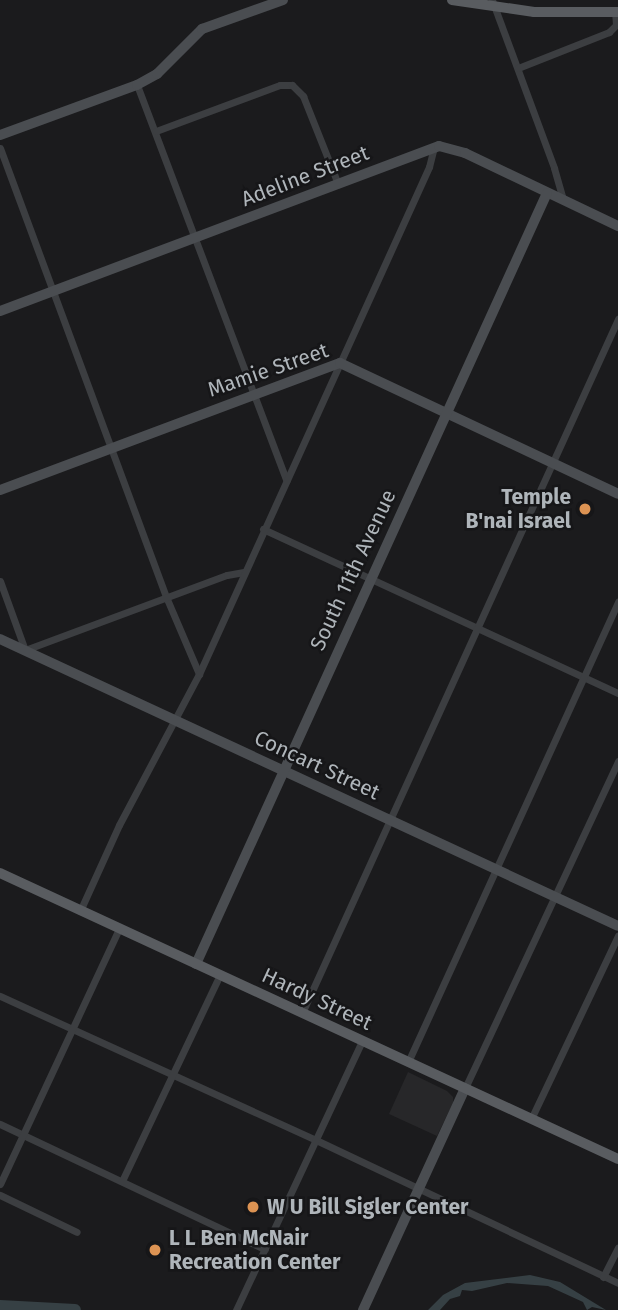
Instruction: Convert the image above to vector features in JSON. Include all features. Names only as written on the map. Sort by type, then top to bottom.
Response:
[{"type":"main road","points":[[453,0],[562,14],[617,12]]},
{"type":"main road","name":"Hardy Street","points":[[0,873],[618,1159]]},
{"type":"street","points":[[0,135],[138,85],[157,74],[202,29],[283,0]]},
{"type":"street","points":[[493,4],[563,200]]},
{"type":"street","points":[[518,68],[609,32],[616,25],[617,12]]},
{"type":"street","points":[[138,85],[287,481]]},
{"type":"street","points":[[156,131],[280,85],[292,85],[303,96],[338,184]]},
{"type":"street","points":[[80,911],[119,825],[199,674],[429,167],[434,147],[456,148],[618,226]]},
{"type":"street","name":"Adeline Street","points":[[0,311],[434,147]]},
{"type":"street","points":[[0,148],[167,599],[199,674]]},
{"type":"street","name":"South 11th Avenue","points":[[196,964],[282,770],[547,193]]},
{"type":"street","points":[[302,1013],[618,319]]},
{"type":"street","name":"Mamie Street","points":[[0,490],[340,363],[618,494]]},
{"type":"street","points":[[263,530],[618,693]]},
{"type":"street","points":[[0,581],[25,650],[227,575],[244,572]]},
{"type":"street","points":[[408,1062],[618,602]]},
{"type":"street","name":"Concart Street","points":[[0,639],[618,926]]},
{"type":"street","points":[[363,1310],[618,761]]},
{"type":"street","points":[[0,1184],[119,929]]},
{"type":"street","points":[[531,1119],[618,936]]},
{"type":"street","points":[[122,1181],[220,975]]},
{"type":"street","points":[[0,996],[316,1140],[618,1283]]},
{"type":"street","points":[[236,1310],[362,1041]]},
{"type":"street","points":[[0,1124],[265,1249]]},
{"type":"street","points":[[0,1195],[77,1231]]},
{"type":"street","points":[[603,1277],[618,1248]]},
{"type":"shaded area","points":[[408,1072],[447,1091],[453,1097],[453,1103],[437,1136],[389,1114]]},
{"type":"shaded area","points":[[530,1275],[560,1282],[606,1310],[592,1307],[587,1310],[583,1302],[548,1286],[507,1283],[472,1291],[462,1290],[460,1296],[450,1299],[440,1310],[428,1310],[443,1295],[465,1283]]},
{"type":"waterway","points":[[0,1306],[75,1310]]},
{"type":"place","name":"Temple B'nai Israel","points":[[585,509]]},
{"type":"place","name":"W U Bill Sigler Center","points":[[253,1207]]},
{"type":"place","name":"L L Ben McNair Recreation Center","points":[[155,1250]]}]
